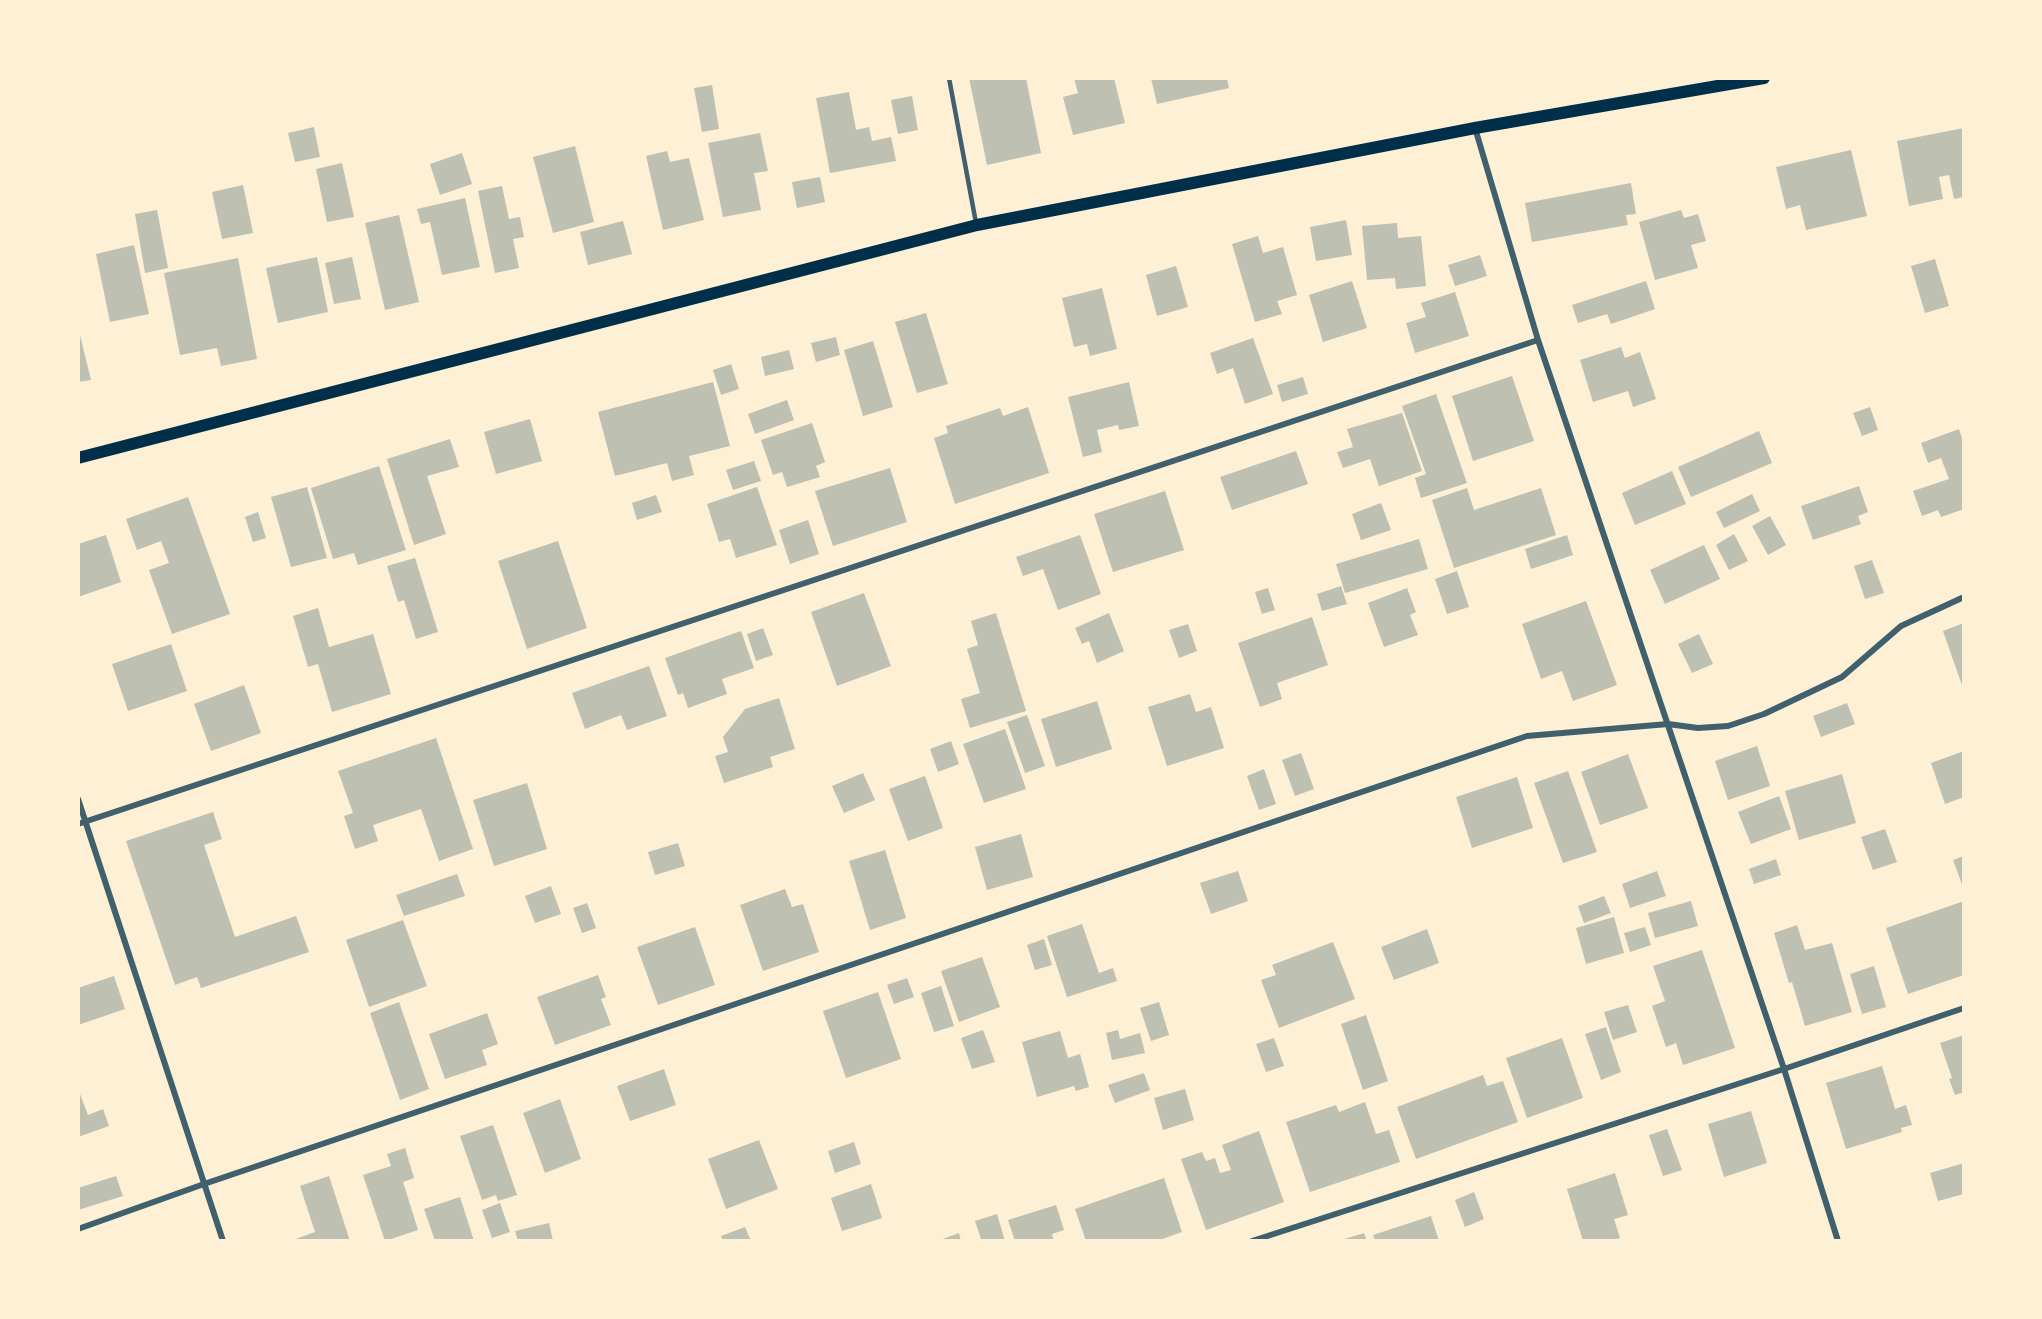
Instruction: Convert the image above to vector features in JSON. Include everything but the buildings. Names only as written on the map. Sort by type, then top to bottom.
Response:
[{"type":"main road","points":[[78,459],[976,225],[1475,128],[1764,78]]},
{"type":"street","points":[[1475,128],[1538,340],[1784,1069],[1838,1241]]},
{"type":"street","points":[[81,823],[1538,340]]},
{"type":"street","points":[[78,1229],[204,1184],[1527,736],[1668,724],[1698,728],[1728,726],[1764,714],[1842,676],[1901,626],[1964,597]]},
{"type":"street","points":[[78,799],[81,823],[223,1241]]},
{"type":"street","points":[[1252,1241],[1784,1069],[1964,1008]]},
{"type":"lane","points":[[949,78],[976,225]]}]
